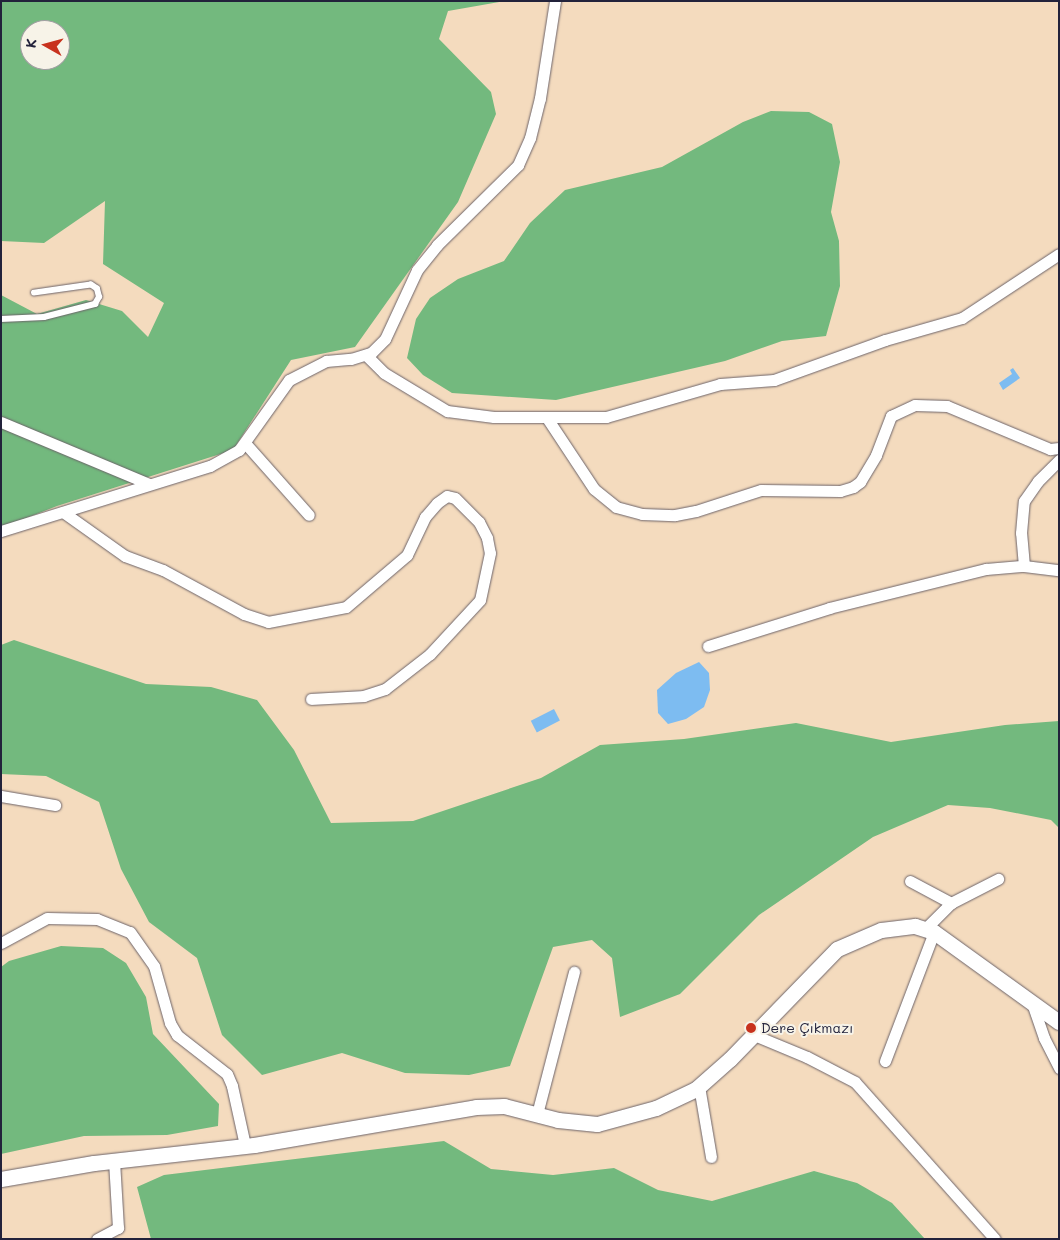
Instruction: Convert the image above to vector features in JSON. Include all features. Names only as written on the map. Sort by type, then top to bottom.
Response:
[{"type":"street","points":[[1,531],[210,466],[245,443],[289,380],[326,361],[366,355],[385,339],[417,270],[436,245],[518,165],[530,138],[540,98],[555,1]]},
{"type":"street","points":[[366,355],[384,373],[447,411],[547,418],[606,417],[720,384],[774,380],[884,340],[962,318],[1059,254]]},
{"type":"street","points":[[547,418],[594,489],[616,507],[642,514],[689,512],[761,490],[840,491],[853,487],[860,482],[876,455],[891,416],[916,405],[947,406],[1050,448],[1059,448]]},
{"type":"street","points":[[1,422],[149,484]]},
{"type":"street","points":[[245,443],[309,515]]},
{"type":"street","points":[[1024,566],[1021,533],[1024,502],[1038,481],[1059,460]]},
{"type":"street","points":[[63,512],[125,556],[163,570],[244,614],[268,622],[346,607],[407,555],[425,517],[437,503],[447,496],[455,498],[479,522],[487,538],[490,552],[480,600],[430,654],[385,689],[364,696],[311,699]]},
{"type":"street","points":[[708,646],[829,608],[986,569],[1024,566],[1059,570]]},
{"type":"street","points":[[1,796],[55,805]]},
{"type":"street","points":[[885,1061],[929,931],[951,903],[998,879]]},
{"type":"street","points":[[910,881],[951,903]]},
{"type":"street","points":[[1,943],[47,918],[97,919],[130,932],[154,966],[170,1023],[177,1035],[227,1074],[232,1086],[245,1146]]},
{"type":"street","points":[[1,1179],[114,1160],[245,1146],[476,1108],[504,1106],[536,1114],[597,1124],[656,1108],[699,1086],[754,1035],[838,949],[882,930],[915,926],[929,931],[1057,1019]]},
{"type":"street","points":[[536,1114],[574,972]]},
{"type":"street","points":[[1032,1003],[1044,1038],[1059,1068]]},
{"type":"street","points":[[754,1035],[807,1057],[855,1082],[995,1239]]},
{"type":"street","points":[[699,1086],[711,1157]]},
{"type":"street","points":[[97,1239],[118,1228],[114,1160]]},
{"type":"lane","points":[[1,319],[44,318],[95,304],[99,297],[97,289],[91,285],[35,293]]},
{"type":"green space","points":[[1,1],[505,1],[448,11],[439,39],[491,92],[496,114],[458,202],[355,347],[291,360],[233,450],[57,506],[1,528],[1,295],[37,314],[86,300],[122,311],[148,337],[164,303],[103,264],[105,201],[44,243],[1,241]]},
{"type":"green space","points":[[771,111],[809,112],[832,124],[840,162],[831,212],[839,241],[840,286],[826,336],[782,341],[725,361],[556,400],[452,393],[423,375],[407,358],[416,319],[430,298],[458,279],[504,261],[530,223],[565,190],[662,167],[743,122]]},
{"type":"green space","points":[[14,640],[146,684],[211,687],[257,700],[294,750],[331,823],[413,821],[541,778],[600,745],[684,739],[796,723],[891,742],[1005,725],[1059,721],[1059,828],[1051,820],[990,808],[948,805],[873,837],[759,915],[680,994],[620,1017],[612,958],[592,940],[553,947],[510,1066],[469,1075],[405,1073],[342,1053],[262,1075],[222,1035],[197,958],[149,922],[121,869],[99,802],[46,776],[1,774],[1,645]]},
{"type":"green space","points":[[61,946],[103,948],[126,963],[146,997],[153,1034],[219,1104],[218,1126],[167,1135],[84,1136],[1,1154],[1,967],[9,961]]},
{"type":"green space","points":[[444,1141],[491,1169],[553,1175],[614,1168],[658,1190],[712,1201],[814,1171],[857,1183],[892,1203],[925,1239],[151,1239],[137,1187],[164,1175]]},
{"type":"water","points":[[1013,368],[1020,378],[1003,390],[999,383],[1012,374],[1010,370]]},
{"type":"water","points":[[699,662],[709,673],[710,690],[704,707],[686,719],[668,724],[658,713],[657,690],[676,673]]},
{"type":"water","points":[[554,709],[560,721],[537,732],[531,721]]},
{"type":"place","name":"Dere Çıkmazı","points":[[751,1028]]}]
